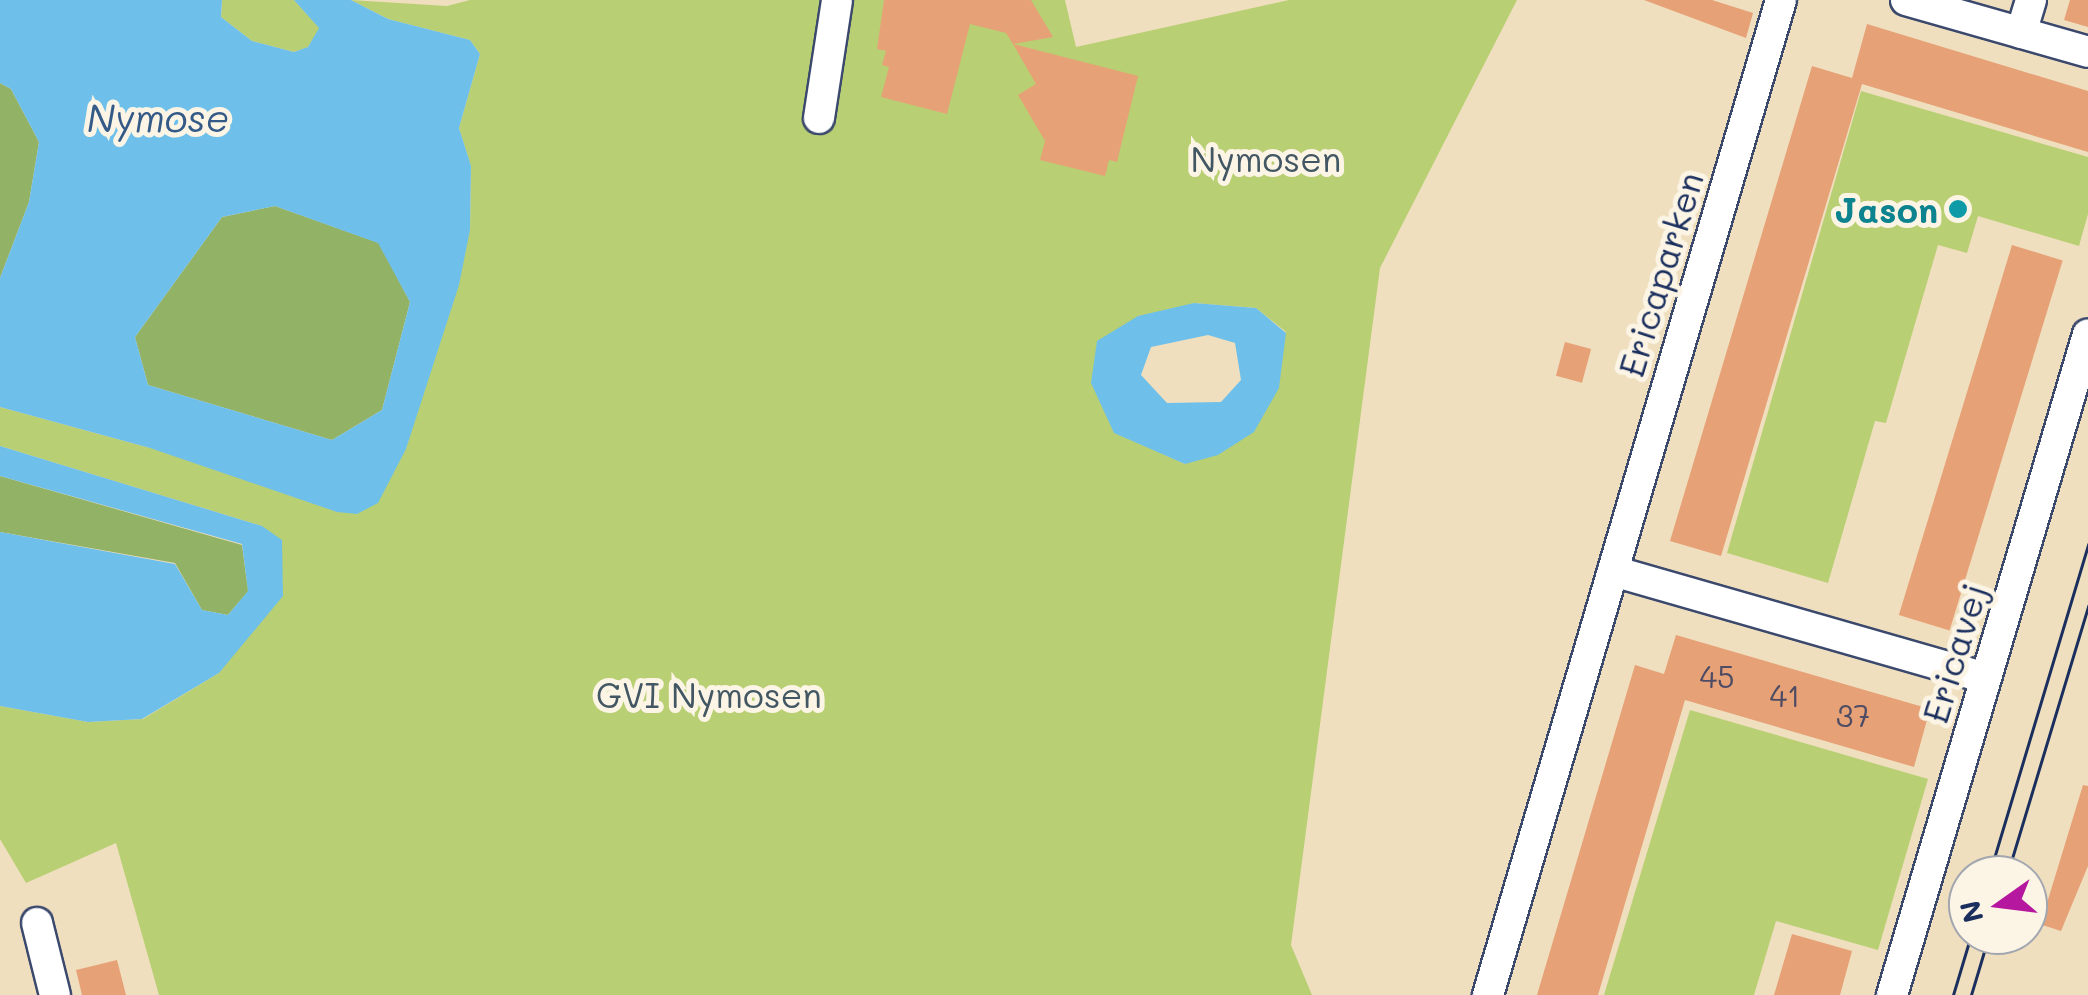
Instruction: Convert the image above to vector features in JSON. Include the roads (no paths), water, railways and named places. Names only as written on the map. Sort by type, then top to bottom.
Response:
[{"type":"street","points":[[819,118],[837,0]]},
{"type":"street","name":"Ericaparken","points":[[1488,995],[1782,0]]},
{"type":"street","points":[[1906,0],[2088,52]]},
{"type":"street","points":[[2021,33],[2031,0]]},
{"type":"street","name":"Ericavej","points":[[1892,995],[2088,334]]},
{"type":"street","points":[[1613,571],[1986,678]]},
{"type":"street","points":[[38,923],[55,995]]},
{"type":"water","name":"Nymose","points":[[0,0],[222,0],[221,17],[252,41],[294,52],[308,47],[319,28],[294,0],[351,0],[388,19],[470,40],[480,54],[459,128],[471,166],[470,230],[459,285],[406,449],[378,503],[357,514],[337,512],[150,448],[0,407],[0,278],[29,202],[39,142],[11,89],[0,83]],"holes":[[[275,206],[378,243],[410,302],[382,410],[332,440],[148,385],[135,337],[222,217]]]},
{"type":"water","points":[[1194,303],[1256,308],[1286,333],[1279,388],[1254,432],[1218,455],[1185,464],[1114,433],[1091,383],[1097,341],[1138,316]],"holes":[[[1208,335],[1235,343],[1241,380],[1221,402],[1167,403],[1141,375],[1151,347]]]},
{"type":"water","points":[[0,446],[262,526],[282,540],[283,596],[219,673],[142,719],[88,722],[0,706],[0,532],[175,564],[202,610],[228,615],[248,591],[242,544],[0,476]]},
{"type":"tram line","points":[[1995,855],[2088,545]]},
{"type":"tram line","points":[[2013,855],[2088,606]]},
{"type":"tram line","points":[[1953,995],[1965,955]]},
{"type":"tram line","points":[[1971,995],[1983,955]]},
{"type":"place","name":"Jason","points":[[1958,209]]},
{"type":"park label","name":"Nymosen","points":[[1266,158]]},
{"type":"park label","name":"GVI Nymosen","points":[[709,694]]}]
